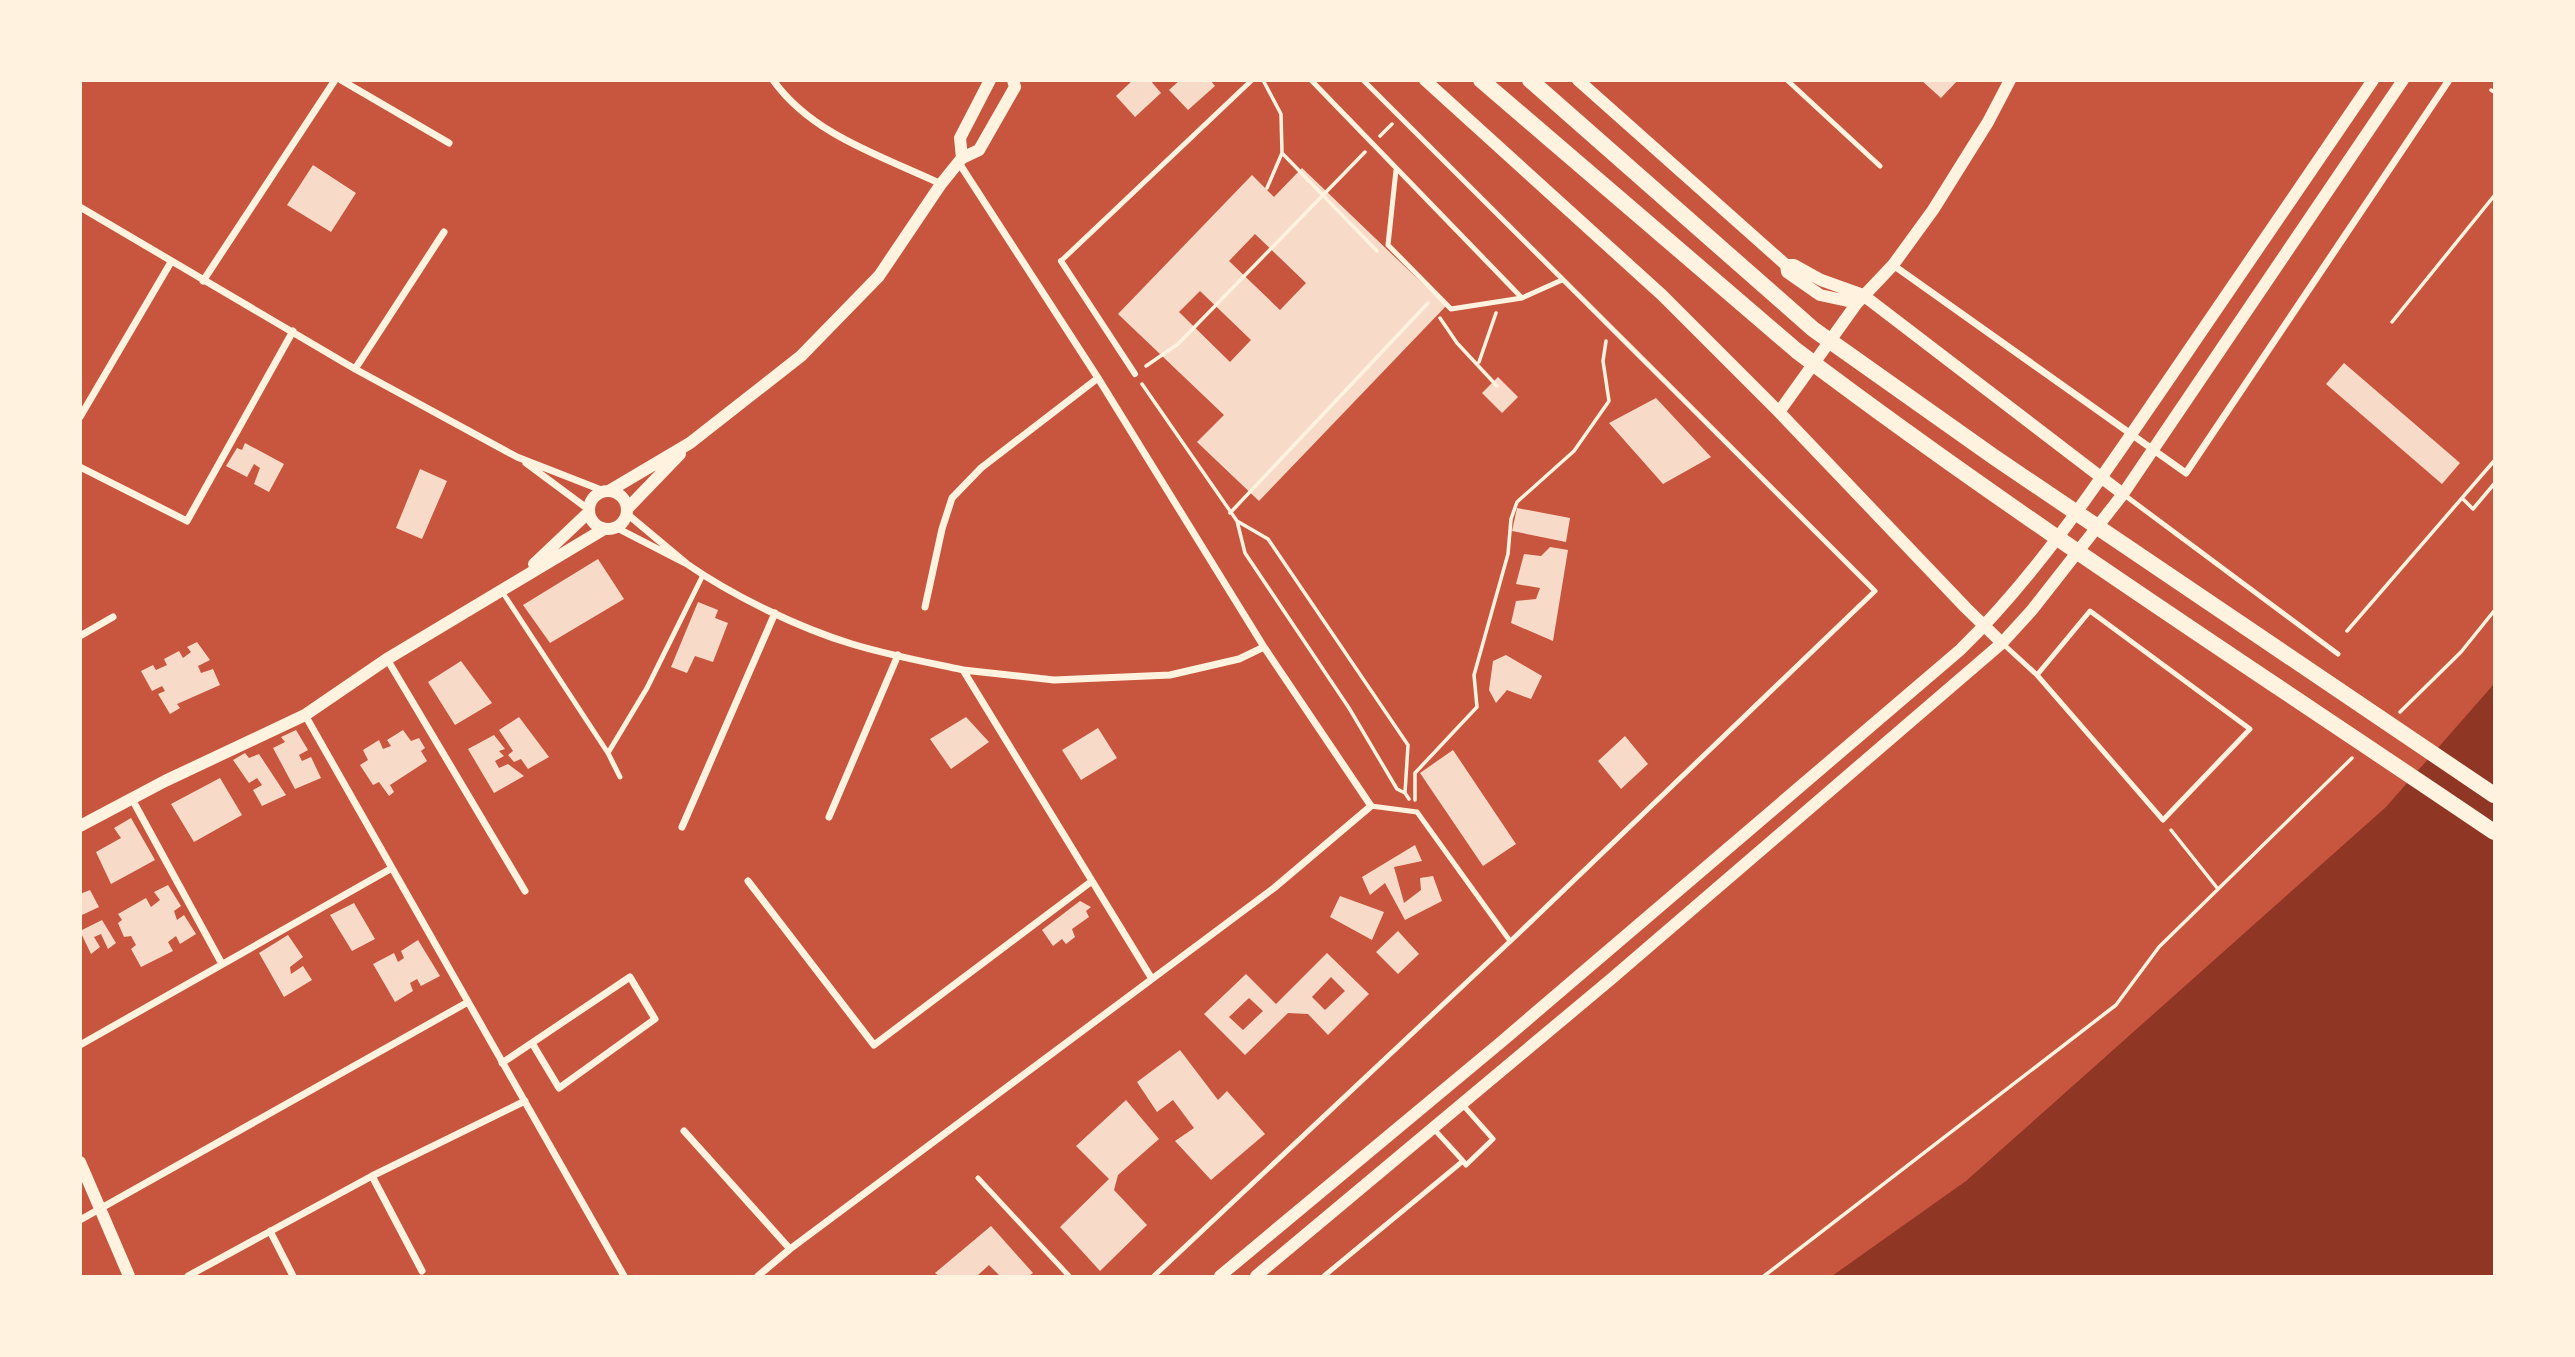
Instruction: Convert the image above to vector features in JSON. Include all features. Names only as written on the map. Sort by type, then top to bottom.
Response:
[{"type":"main road","points":[[1481,80],[1797,351],[1976,481],[2494,832]]},
{"type":"main road","points":[[1530,80],[1813,329],[1993,457],[2494,795]]},
{"type":"street","points":[[203,281],[335,80]]},
{"type":"street","points":[[341,80],[450,143]]},
{"type":"street","points":[[773,80],[787,99],[821,127],[941,184]]},
{"type":"street","points":[[758,1276],[790,1249],[1274,888],[1371,806],[1264,647],[961,160],[960,138],[990,80]]},
{"type":"street","points":[[518,579],[589,510],[593,497],[690,443],[801,356],[879,276],[941,184],[961,160],[979,150],[1014,87],[1013,80]]},
{"type":"street","points":[[1425,80],[1662,295],[2002,643]]},
{"type":"street","points":[[1578,80],[1786,265],[1794,265],[1860,299],[2123,494]]},
{"type":"street","points":[[1779,412],[1860,299],[1893,265],[1940,199],[2010,80]]},
{"type":"street","points":[[1220,1276],[1595,962],[1960,650],[1984,626],[2101,478],[2373,80]]},
{"type":"street","points":[[1256,1276],[1610,980],[2002,643],[2032,610],[2123,494],[2403,80]]},
{"type":"street","points":[[1893,265],[2186,473],[2449,80]]},
{"type":"street","points":[[80,207],[355,369],[517,457],[619,495],[627,511],[687,564]]},
{"type":"street","points":[[355,369],[444,232]]},
{"type":"street","points":[[1061,261],[1135,374]]},
{"type":"street","points":[[80,417],[171,262]]},
{"type":"street","points":[[80,467],[187,521],[293,331]]},
{"type":"street","points":[[925,607],[942,529],[952,498],[981,468],[1098,378]]},
{"type":"street","points":[[80,826],[305,715],[387,659],[518,579],[621,524],[627,511],[690,443]]},
{"type":"street","points":[[517,457],[589,510],[594,523],[687,564],[775,613],[851,644],[962,670],[1054,680],[1170,675],[1239,659],[1264,647]]},
{"type":"street","points":[[682,827],[775,613]]},
{"type":"street","points":[[80,636],[113,617]]},
{"type":"street","points":[[830,817],[898,655]]},
{"type":"street","points":[[387,659],[525,891]]},
{"type":"street","points":[[962,670],[1152,979]]},
{"type":"street","points":[[305,715],[624,1276]]},
{"type":"street","points":[[132,799],[222,964]]},
{"type":"street","points":[[80,1045],[392,868]]},
{"type":"street","points":[[748,881],[874,1045],[1092,881]]},
{"type":"street","points":[[1595,962],[1610,980]]},
{"type":"street","points":[[502,1063],[630,977],[655,1019],[559,1088],[532,1043]]},
{"type":"street","points":[[80,1220],[468,1002]]},
{"type":"street","points":[[188,1276],[372,1176],[524,1101]]},
{"type":"street","points":[[684,1131],[790,1249]]},
{"type":"street","points":[[80,1162],[129,1276]]},
{"type":"street","points":[[372,1176],[422,1271]]},
{"type":"street","points":[[270,1231],[293,1276]]},
{"type":"lane","points":[[1311,80],[1522,298]]},
{"type":"lane","points":[[1154,1276],[1510,942],[1875,591],[1363,80]]},
{"type":"lane","points":[[1787,80],[1880,166]]},
{"type":"lane","points":[[1061,261],[1249,81]]},
{"type":"lane","points":[[1396,170],[1388,245],[1451,309],[1522,298],[1562,279]]},
{"type":"lane","points":[[2123,494],[2338,654]]},
{"type":"lane","points":[[608,753],[647,688],[704,575]]},
{"type":"lane","points":[[501,590],[608,753],[620,777]]},
{"type":"lane","points":[[2002,643],[2037,675],[2163,820],[2250,729],[2090,611],[2037,675]]},
{"type":"lane","points":[[1371,806],[1417,812],[1510,942]]},
{"type":"lane","points":[[1433,1128],[1466,1165],[1493,1139],[1462,1104]]},
{"type":"lane","points":[[1324,1276],[1463,1161]]},
{"type":"lane","points":[[978,1178],[1069,1276]]},
{"type":"path","points":[[1263,80],[1281,114],[1282,153],[1267,188]]},
{"type":"path","points":[[1237,521],[1245,553],[1349,708],[1397,789],[1405,793],[1408,745],[1268,539],[1237,521],[1230,513],[1135,374],[1178,344],[1399,117]]},
{"type":"path","points":[[1282,153],[1380,254]]},
{"type":"path","points":[[2392,322],[2494,196]]},
{"type":"path","points":[[1230,513],[1429,302],[1457,342],[1497,386]]},
{"type":"path","points":[[1478,363],[1500,302]]},
{"type":"path","points":[[1413,807],[1416,798],[1415,773],[1477,707],[1474,675],[1508,554],[1511,519],[1517,502],[1574,451],[1609,401],[1603,361],[1608,325]]},
{"type":"path","points":[[2347,631],[2494,461]]},
{"type":"path","points":[[2462,498],[2473,509],[2494,484]]},
{"type":"path","points":[[2394,718],[2461,652],[2494,611]]},
{"type":"path","points":[[1763,1276],[2116,1005],[2160,947],[2356,755]]},
{"type":"path","points":[[2163,820],[2218,889]]},
{"type":"shaded area","points":[[2494,684],[2494,1276],[1832,1276],[1966,1181],[2386,807]]},
{"type":"building","points":[[1133,80],[1150,80],[1161,93],[1135,117],[1116,96]]},
{"type":"building","points":[[1180,80],[1210,80],[1215,86],[1188,110],[1169,90]]},
{"type":"building","points":[[1921,80],[1958,80],[1941,98]]},
{"type":"building","points":[[313,165],[356,193],[331,232],[287,205]]},
{"type":"building","points":[[1302,168],[1446,306],[1259,501],[1197,442],[1224,415],[1118,314],[1252,175],[1274,197]],"holes":[[[1255,234],[1306,283],[1280,310],[1229,261]],[[1200,291],[1251,340],[1230,362],[1179,312]]]},
{"type":"building","points":[[2344,363],[2460,463],[2442,484],[2326,384]]},
{"type":"building","points":[[1498,377],[1518,397],[1502,413],[1482,393]]},
{"type":"building","points":[[1656,398],[1711,457],[1663,484],[1609,423]]},
{"type":"building","points":[[245,443],[284,464],[269,492],[254,484],[260,468],[254,464],[247,477],[226,466],[237,448],[242,450]]},
{"type":"building","points":[[420,469],[447,481],[422,539],[396,528]]},
{"type":"building","points":[[1517,508],[1570,518],[1566,542],[1512,531]]},
{"type":"building","points":[[1550,547],[1568,550],[1553,641],[1511,623],[1516,601],[1536,599],[1540,588],[1516,584],[1524,554],[1541,556]]},
{"type":"building","points":[[598,559],[624,599],[550,643],[523,605]]},
{"type":"building","points":[[698,602],[718,610],[715,618],[728,623],[713,662],[695,656],[687,673],[671,667]]},
{"type":"building","points":[[197,642],[210,660],[198,666],[201,673],[213,669],[220,685],[177,704],[180,708],[170,714],[158,694],[165,691],[162,686],[152,691],[141,671],[153,665],[156,670],[167,665],[164,659],[179,651],[183,658],[191,652],[187,647]]},
{"type":"building","points":[[1506,655],[1542,676],[1531,699],[1507,690],[1496,703],[1489,690],[1493,661]]},
{"type":"building","points":[[461,661],[492,703],[455,725],[428,682]]},
{"type":"building","points":[[519,717],[549,757],[528,769],[521,759],[514,762],[508,755],[513,751],[499,730]]},
{"type":"building","points":[[966,717],[989,742],[951,769],[930,739]]},
{"type":"building","points":[[1098,728],[1117,758],[1081,780],[1062,750]]},
{"type":"building","points":[[296,730],[308,750],[299,755],[302,761],[311,757],[321,778],[295,789],[273,748],[285,742],[281,737]]},
{"type":"building","points":[[403,730],[411,741],[419,738],[425,748],[421,751],[427,761],[390,785],[394,792],[389,796],[379,782],[373,785],[360,765],[368,760],[363,750],[379,740],[383,749],[391,746],[387,740]]},
{"type":"building","points":[[494,735],[505,749],[499,751],[504,756],[495,761],[499,768],[508,764],[524,776],[494,793],[468,749]]},
{"type":"building","points":[[1625,736],[1648,764],[1621,789],[1598,761]]},
{"type":"building","points":[[1453,750],[1516,844],[1483,866],[1420,773]]},
{"type":"building","points":[[245,753],[249,758],[259,754],[286,795],[262,806],[253,790],[262,785],[257,778],[249,783],[233,760]]},
{"type":"building","points":[[220,778],[242,815],[194,842],[171,804]]},
{"type":"building","points":[[131,818],[155,860],[111,884],[96,852],[121,838],[114,828]]},
{"type":"building","points":[[1415,845],[1422,861],[1394,867],[1404,903],[1421,890],[1420,878],[1433,876],[1442,901],[1405,920],[1385,883],[1370,895],[1362,877]]},
{"type":"building","points":[[168,885],[181,906],[174,911],[177,920],[184,915],[196,934],[180,944],[176,936],[168,942],[173,951],[141,967],[131,949],[136,945],[131,936],[124,937],[118,923],[122,920],[118,914],[146,898],[151,907],[160,900],[154,892]]},
{"type":"building","points":[[90,890],[99,907],[80,916],[80,894]]},
{"type":"building","points":[[1340,896],[1384,912],[1372,940],[1330,917]]},
{"type":"building","points":[[1080,901],[1091,907],[1086,911],[1089,917],[1072,929],[1075,937],[1066,944],[1062,939],[1053,946],[1042,930]]},
{"type":"building","points":[[354,903],[375,939],[352,951],[330,915]]},
{"type":"building","points":[[102,920],[116,943],[108,949],[101,934],[94,937],[100,947],[91,954],[80,931]]},
{"type":"building","points":[[1398,931],[1419,954],[1398,974],[1376,952]]},
{"type":"building","points":[[288,935],[303,957],[290,967],[291,974],[303,966],[312,980],[284,997],[259,953]]},
{"type":"building","points":[[418,940],[440,976],[421,986],[417,979],[410,983],[413,991],[395,1002],[373,964],[394,953],[398,962],[404,958],[401,951]]},
{"type":"building","points":[[1327,953],[1369,994],[1328,1035],[1308,1014],[1288,1013],[1245,1055],[1204,1014],[1246,974],[1276,1004]],"holes":[[[1331,977],[1345,991],[1325,1010],[1312,997]],[[1249,998],[1263,1011],[1243,1030],[1229,1017]]]},
{"type":"building","points":[[1180,1050],[1218,1100],[1227,1091],[1265,1134],[1211,1180],[1175,1141],[1194,1128],[1173,1100],[1157,1112],[1137,1082]]},
{"type":"building","points":[[1126,1100],[1159,1139],[1118,1175],[1114,1190],[1147,1225],[1100,1271],[1060,1227],[1109,1179],[1076,1146]]},
{"type":"building","points":[[991,1226],[1033,1273],[1029,1276],[1000,1276],[989,1265],[977,1276],[939,1276],[935,1273]]}]
